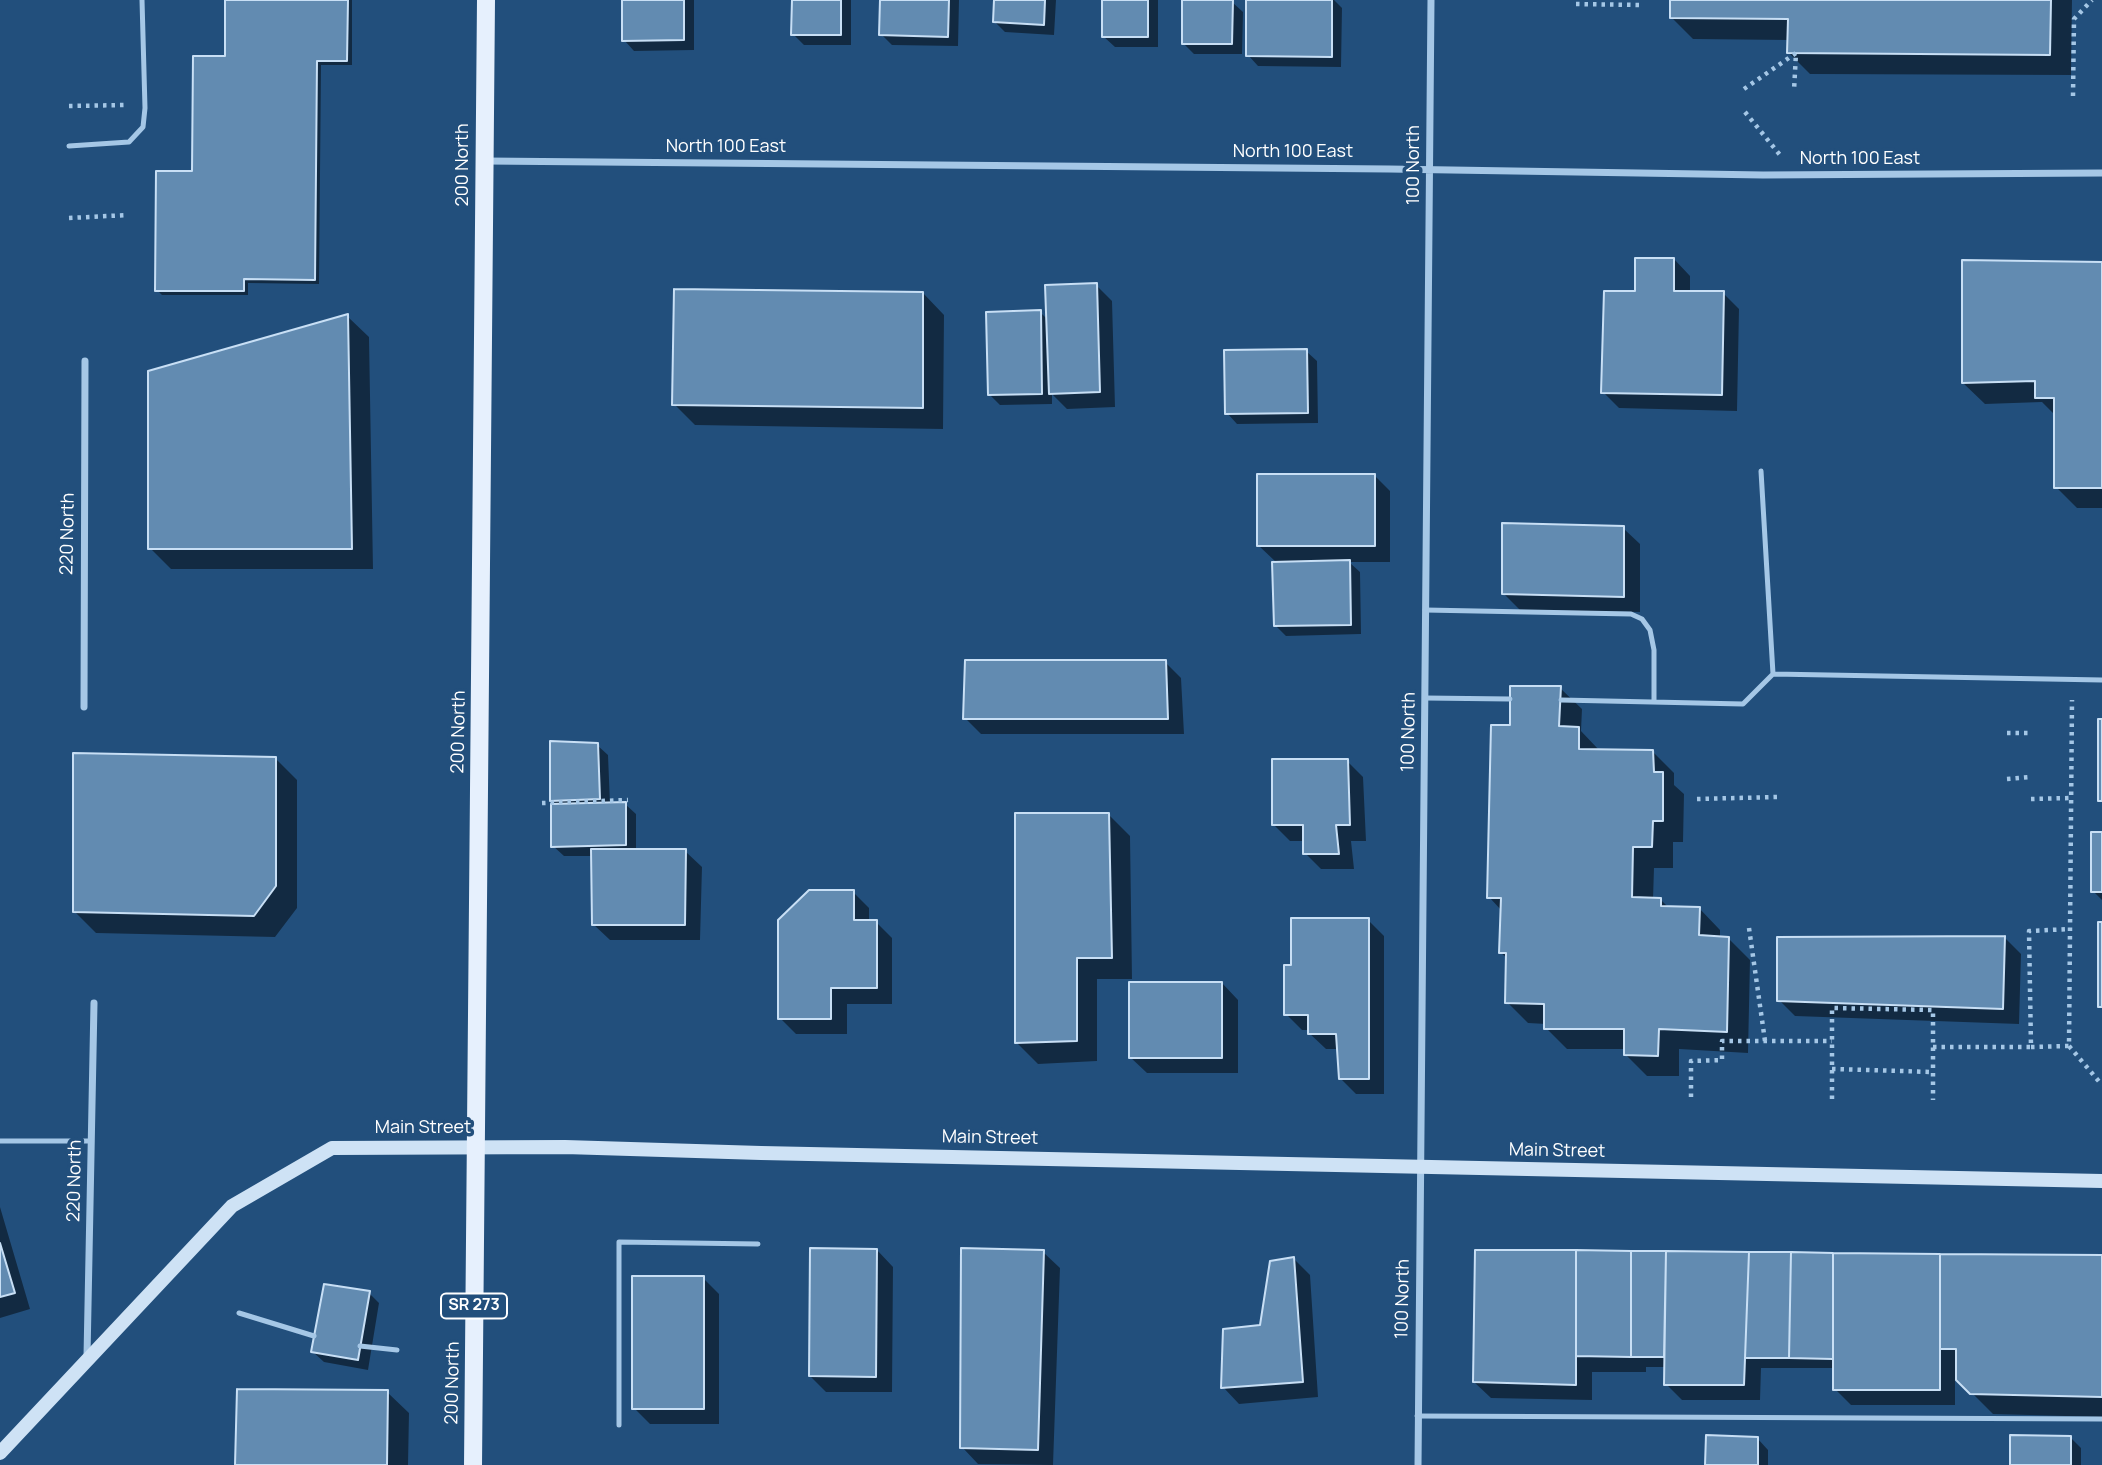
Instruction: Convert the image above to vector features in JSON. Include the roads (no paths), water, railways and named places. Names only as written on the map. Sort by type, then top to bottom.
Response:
[{"type":"main road","name":"200 North","points":[[473,1465],[486,0]]},
{"type":"main road","name":"Main Street","points":[[0,1453],[232,1206],[332,1148],[565,1147],[2102,1181]]},
{"type":"street","name":"100 North","points":[[1418,1465],[1431,0]]},
{"type":"street","name":"North 100 East","points":[[484,161],[1893,176],[2102,173]]},
{"type":"street","name":"220 North","points":[[84,707],[85,361]]},
{"type":"street","name":"220 North","points":[[87,1360],[94,1003]]},
{"type":"lane","points":[[69,146],[129,142],[143,127],[145,108],[142,0]]},
{"type":"lane","points":[[1761,471],[1773,674]]},
{"type":"lane","points":[[1425,610],[1631,614],[1642,619],[1650,630],[1654,650],[1654,701]]},
{"type":"lane","points":[[1561,700],[1742,704],[1773,674],[2102,680]]},
{"type":"lane","points":[[1425,698],[1510,699]]},
{"type":"lane","points":[[0,1141],[91,1141]]},
{"type":"lane","points":[[619,1425],[619,1242],[758,1244]]},
{"type":"lane","points":[[239,1313],[314,1336]]},
{"type":"lane","points":[[360,1346],[397,1350]]},
{"type":"lane","points":[[1417,1416],[2102,1419]]}]
